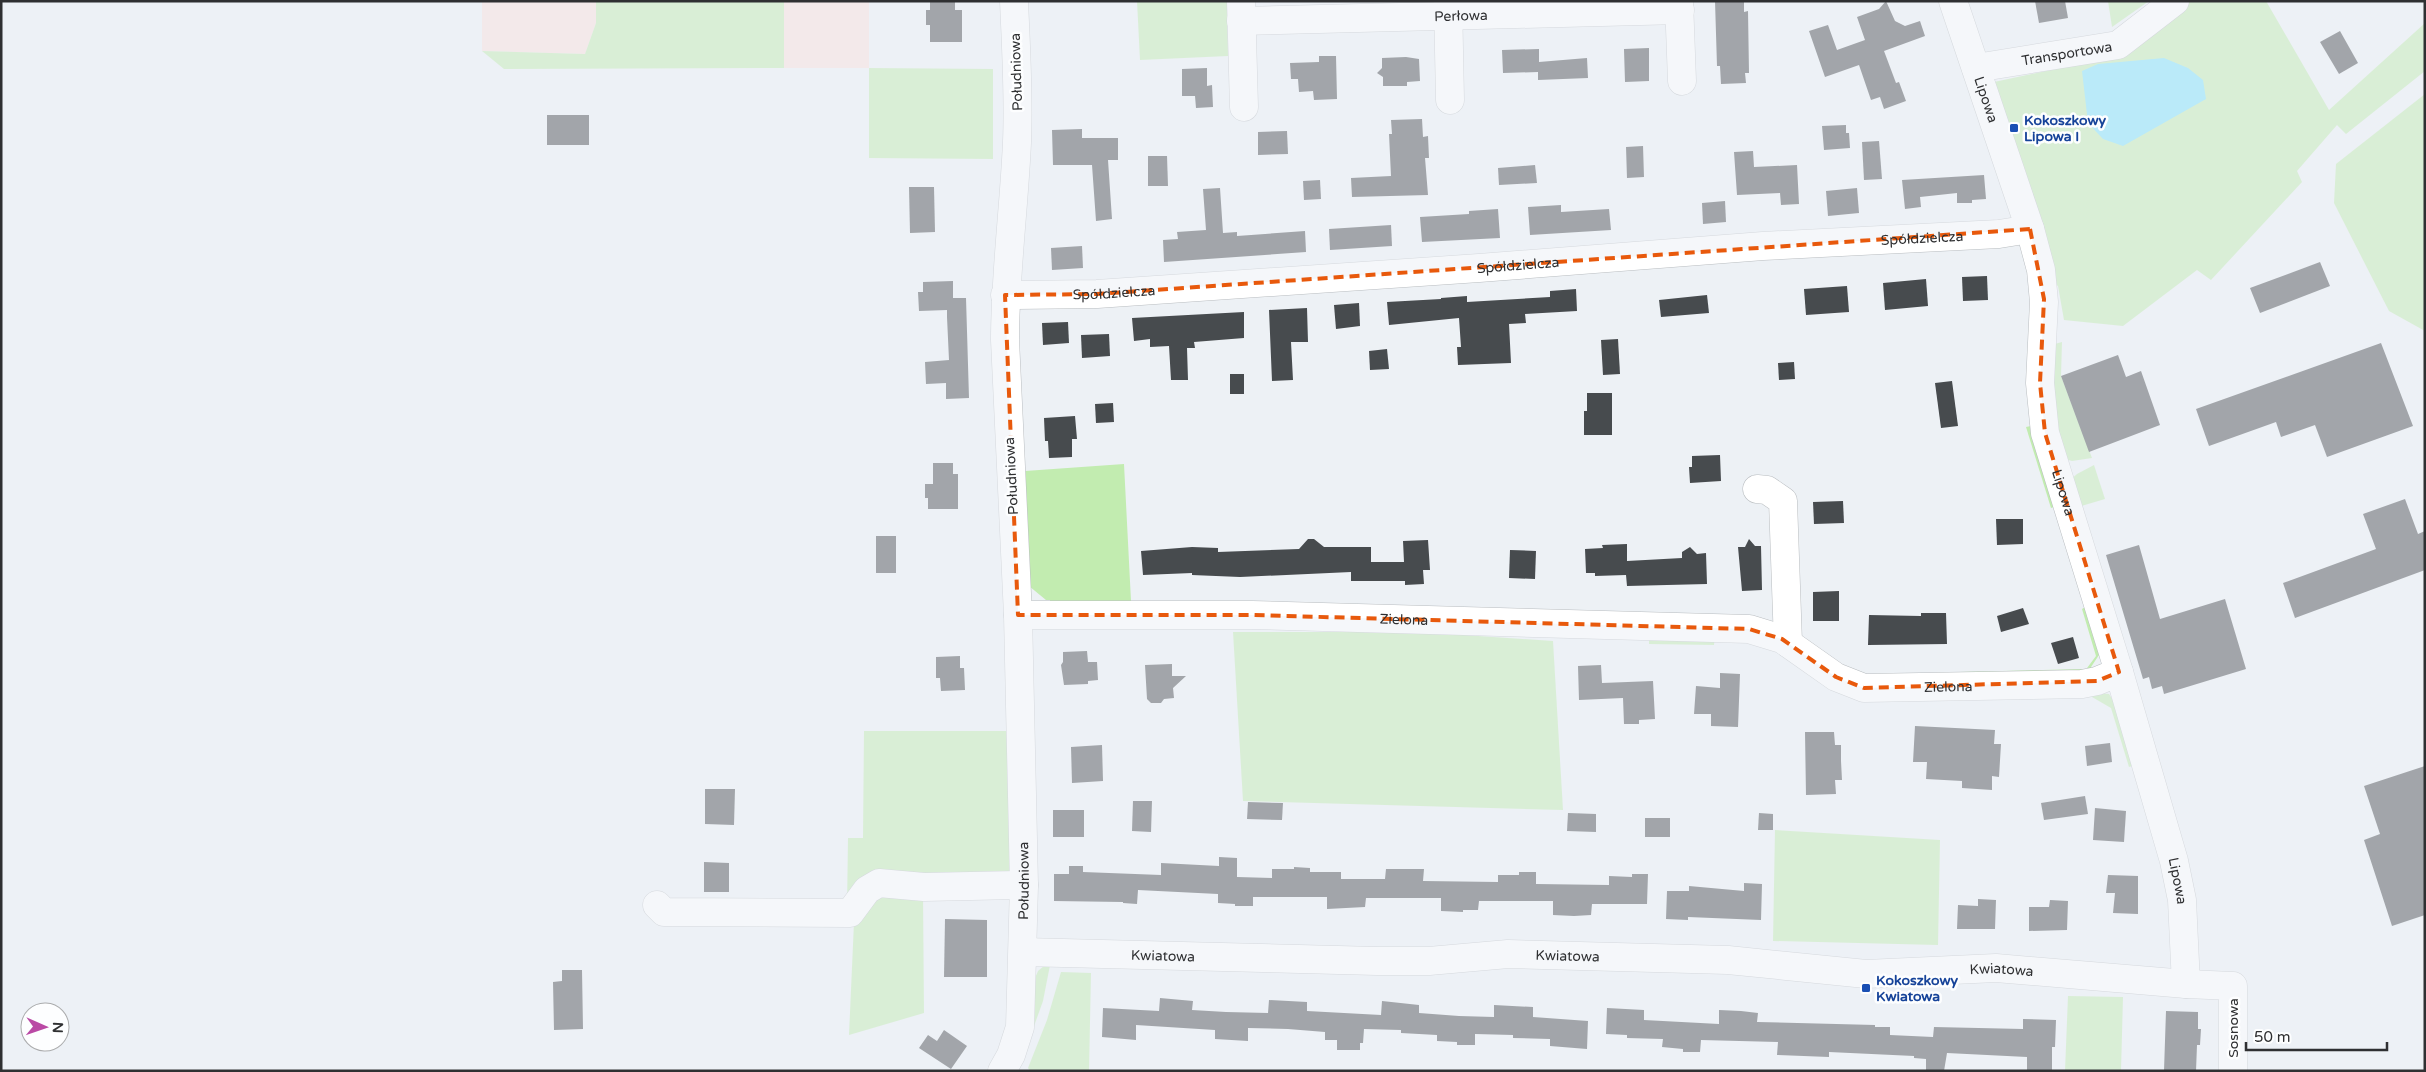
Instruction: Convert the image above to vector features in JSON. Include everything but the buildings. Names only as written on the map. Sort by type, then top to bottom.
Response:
[{"type":"street","name":"Południowa","points":[[1014,1],[1018,100],[1017,143],[1005,295],[1005,340],[1018,615],[1024,885],[1023,952]]},
{"type":"street","name":"Lipowa","points":[[1953,1],[2030,229],[2041,270],[2044,302],[2040,383],[2045,433],[2119,672],[2174,861],[2180,890],[2186,984]]},
{"type":"street","name":"Transportowa","points":[[1976,68],[2118,45],[2175,1]]},
{"type":"street","name":"Perłowa","points":[[1244,107],[1241,11],[1680,6]]},
{"type":"street","points":[[1680,6],[1682,81]]},
{"type":"street","points":[[1449,9],[1450,100]]},
{"type":"street","name":"Spółdzielcza","points":[[1005,295],[1097,294],[1479,268],[1763,246],[1999,234],[2030,229]]},
{"type":"street","points":[[1756,489],[1766,490],[1783,501],[1788,644]]},
{"type":"street","name":"Zielona","points":[[1018,615],[1252,616],[1750,629],[1782,639],[1836,677],[1864,688],[2082,684],[2098,681],[2119,672]]},
{"type":"street","points":[[657,905],[664,912],[850,913],[867,890],[879,883],[924,887],[1024,885]]},
{"type":"street","points":[[1002,1071],[1011,1055],[1020,1027],[1023,952]]},
{"type":"street","name":"Kwiatowa","points":[[1023,952],[1377,961],[1428,961],[1508,954],[1728,960],[1866,974],[1996,968],[2186,984],[2233,986]]},
{"type":"street","name":"Sosnowa","points":[[2233,986],[2233,1071]]},
{"type":"highlighted area","points":[[2030,229],[2044,299],[2040,383],[2045,433],[2119,672],[2097,681],[1864,688],[1836,677],[1782,639],[1749,629],[1252,615],[1018,615],[1005,295],[1097,294]]},
{"type":"shaded area","points":[[482,1],[596,1],[596,23],[585,54],[482,51]]},
{"type":"shaded area","points":[[784,1],[869,1],[869,68],[784,68]]},
{"type":"green space","points":[[596,1],[784,1],[784,68],[504,69],[482,51],[585,54],[596,23]]},
{"type":"green space","points":[[1137,1],[1227,1],[1228,56],[1140,60]]},
{"type":"green space","points":[[2108,1],[2149,1],[2112,27]]},
{"type":"green space","points":[[2189,1],[2266,1],[2329,110],[2425,23],[2425,71],[2346,134],[2337,125],[2297,171],[2302,182],[2211,280],[2197,270],[2123,326],[2064,320],[2058,286],[2053,283],[1994,82],[2116,56]]},
{"type":"green space","points":[[869,68],[993,69],[993,159],[869,158]]},
{"type":"green space","points":[[2425,94],[2425,331],[2389,311],[2334,203],[2336,164]]},
{"type":"green space","points":[[2062,342],[2061,376],[2092,458],[2072,461],[2062,458],[2053,424],[2051,345]]},
{"type":"green space","points":[[2031,426],[2054,507],[2051,508],[2026,427]]},
{"type":"green space","points":[[1124,464],[1131,601],[1050,606],[1050,600],[1046,600],[1029,586],[1025,471]]},
{"type":"green space","points":[[2094,465],[2105,499],[2078,507],[2069,481],[2077,474]]},
{"type":"green space","points":[[2085,607],[2099,655],[2091,667],[2093,671],[2090,672],[2087,668],[2096,656],[2082,609]]},
{"type":"green space","points":[[1649,631],[1715,633],[1714,645],[1649,644]]},
{"type":"green space","points":[[1233,632],[1420,632],[1553,641],[1563,810],[1243,801]]},
{"type":"green space","points":[[2085,669],[2089,673],[2082,676],[1959,681],[1959,672]]},
{"type":"green space","points":[[2098,693],[2109,694],[2113,700],[2132,766],[2129,767],[2111,708],[2092,697],[2025,699]]},
{"type":"green space","points":[[864,731],[1007,731],[1016,880],[863,879],[847,908],[848,838],[863,838]]},
{"type":"green space","points":[[1775,830],[1940,840],[1938,945],[1773,941]]},
{"type":"green space","points":[[885,894],[923,894],[924,1013],[849,1035],[854,922],[867,905]]},
{"type":"green space","points":[[1051,960],[1043,1001],[1020,1065],[1033,983],[1038,971]]},
{"type":"green space","points":[[1061,972],[1091,973],[1089,1071],[1030,1071],[1028,1068],[1047,1020]]},
{"type":"green space","points":[[2068,996],[2123,997],[2121,1071],[2065,1071]]},
{"type":"water","points":[[2164,58],[2188,68],[2203,80],[2206,99],[2123,146],[2103,139],[2088,123],[2082,71],[2098,64]]},
{"type":"place","name":"Kokoszkowy Lipowa I","points":[[2014,128]]},
{"type":"place","name":"Kokoszkowy Kwiatowa","points":[[1866,988]]}]
